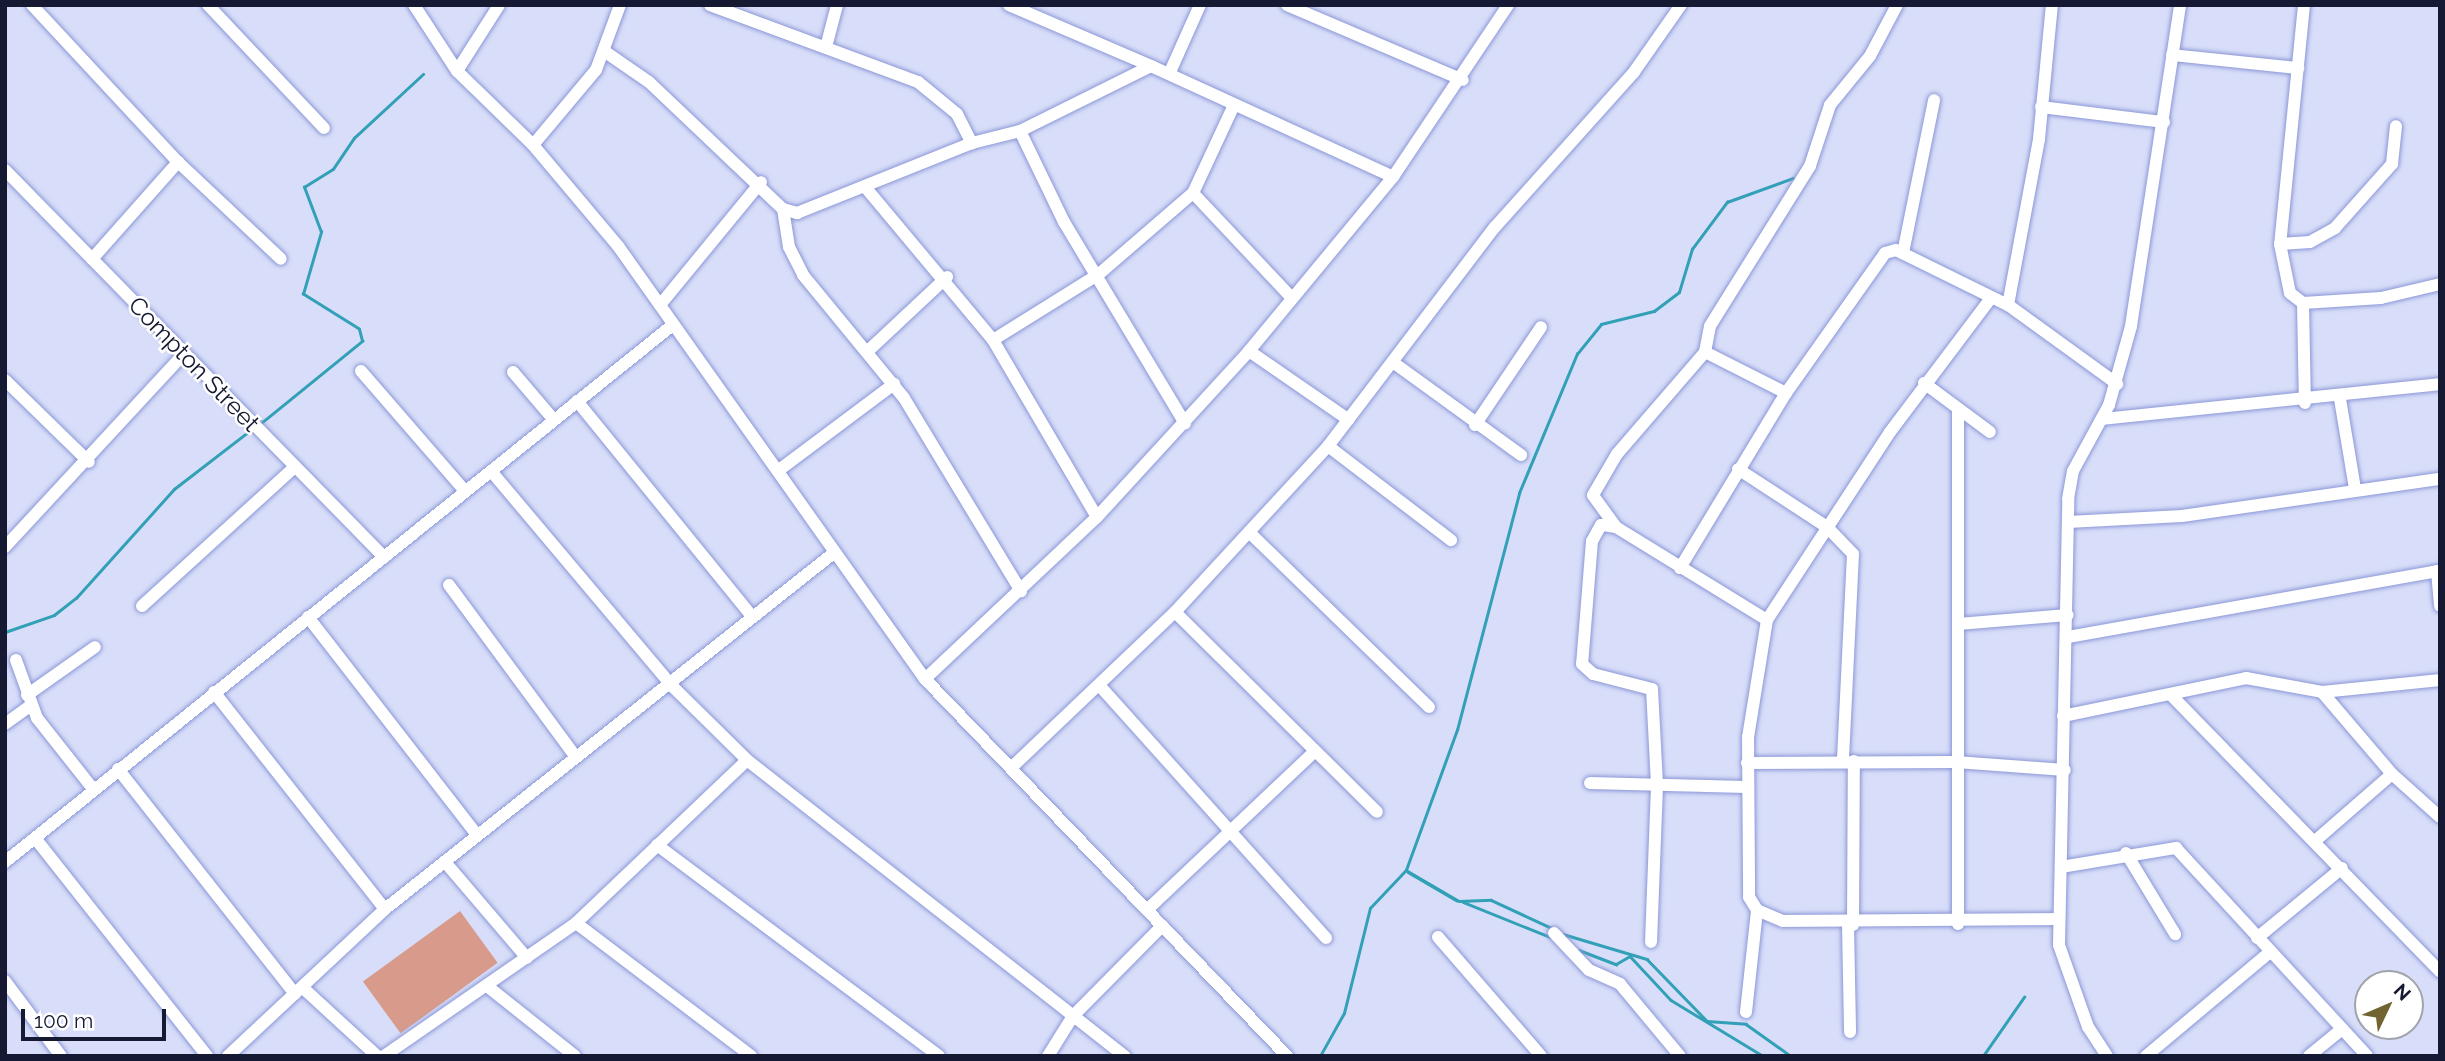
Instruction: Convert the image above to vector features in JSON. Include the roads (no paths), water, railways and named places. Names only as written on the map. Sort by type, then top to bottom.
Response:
[{"type":"street","points":[[32,5],[178,162],[281,258]]},
{"type":"street","points":[[208,5],[324,128]]},
{"type":"street","points":[[414,5],[457,71],[533,145],[580,196],[779,470],[925,679],[1287,1056]]},
{"type":"street","points":[[457,71],[499,5]]},
{"type":"street","points":[[533,145],[573,104],[604,51],[620,5]]},
{"type":"street","points":[[710,5],[826,47],[940,96],[972,143]]},
{"type":"street","points":[[826,47],[837,5]]},
{"type":"street","points":[[1009,5],[1170,72],[1234,105],[1394,177]]},
{"type":"street","points":[[1170,72],[1200,5]]},
{"type":"street","points":[[1287,5],[1464,80]]},
{"type":"street","points":[[925,679],[1097,517],[1249,351],[1394,177],[1464,80],[1508,5]]},
{"type":"street","points":[[1011,768],[1175,612],[1328,446],[1495,227],[1633,72],[1681,5]]},
{"type":"street","points":[[1767,620],[1616,527],[1595,502],[1597,481],[1705,352],[1710,326],[1810,166],[1830,105],[1870,56],[1897,5]]},
{"type":"street","points":[[2008,305],[2041,107],[2052,5]]},
{"type":"street","points":[[2107,1056],[2069,983],[2058,919],[2065,770],[2063,716],[2068,637],[2068,522],[2073,471],[2102,419],[2117,384],[2164,122],[2180,5]]},
{"type":"street","points":[[2304,5],[2280,244],[2284,279],[2303,303],[2305,402]]},
{"type":"street","points":[[604,51],[649,82],[761,182],[783,209],[789,247],[803,275],[894,384],[1021,591]]},
{"type":"street","points":[[2172,55],[2298,68]]},
{"type":"street","points":[[783,209],[815,211],[972,143],[1020,131],[1151,66]]},
{"type":"street","points":[[1903,253],[1934,100]]},
{"type":"street","points":[[993,340],[1099,274],[1194,193],[1234,105]]},
{"type":"street","points":[[2041,107],[2164,122]]},
{"type":"street","points":[[2280,244],[2310,242],[2335,229],[2392,164],[2396,126]]},
{"type":"street","points":[[1020,131],[1064,222],[1099,274],[1185,423]]},
{"type":"street","points":[[92,259],[178,162]]},
{"type":"street","name":"Compton Street","points":[[5,170],[384,557]]},
{"type":"street","points":[[660,305],[761,182]]},
{"type":"street","points":[[866,188],[947,277],[993,340],[1097,517]]},
{"type":"street","points":[[1194,193],[1292,298]]},
{"type":"street","points":[[1680,568],[1738,469],[1875,259],[1903,253],[2008,305],[2117,384]]},
{"type":"street","points":[[869,351],[947,277]]},
{"type":"street","points":[[2303,303],[2381,298],[2440,284]]},
{"type":"street","points":[[1746,1012],[1756,910],[1749,897],[1747,762],[1767,620],[1924,383],[1991,298]]},
{"type":"street","points":[[5,862],[117,769],[674,324]]},
{"type":"street","points":[[1475,425],[1541,327]]},
{"type":"street","points":[[1249,351],[1349,420]]},
{"type":"street","points":[[1705,352],[1786,393]]},
{"type":"street","points":[[5,547],[89,463],[184,354]]},
{"type":"street","points":[[1394,362],[1475,425],[1521,455]]},
{"type":"street","points":[[361,371],[465,491]]},
{"type":"street","points":[[513,372],[554,419]]},
{"type":"street","points":[[5,380],[89,463]]},
{"type":"street","points":[[1924,383],[1958,411],[1990,432]]},
{"type":"street","points":[[779,470],[894,384]]},
{"type":"street","points":[[2102,419],[2340,399],[2440,384]]},
{"type":"street","points":[[2340,399],[2355,489]]},
{"type":"street","points":[[577,401],[751,615]]},
{"type":"street","points":[[1958,411],[1958,924]]},
{"type":"street","points":[[1328,446],[1451,540]]},
{"type":"street","points":[[142,606],[295,467]]},
{"type":"street","points":[[1738,469],[1845,541],[1856,570],[1849,761],[1850,1032]]},
{"type":"street","points":[[491,471],[671,685],[747,760],[1125,1056]]},
{"type":"street","points":[[2068,522],[2182,516],[2355,489],[2440,479]]},
{"type":"street","points":[[1616,527],[1601,525],[1591,541],[1581,664],[1593,674],[1652,689],[1657,786],[1651,942]]},
{"type":"street","points":[[1249,532],[1429,707]]},
{"type":"street","points":[[229,1056],[385,909],[575,756],[671,685],[751,615],[835,552]]},
{"type":"street","points":[[2068,637],[2438,571],[2440,606]]},
{"type":"street","points":[[449,585],[575,756]]},
{"type":"street","points":[[1175,612],[1377,812]]},
{"type":"street","points":[[1958,624],[2067,615]]},
{"type":"street","points":[[308,617],[477,835]]},
{"type":"street","points":[[5,724],[29,700],[95,646]]},
{"type":"street","points":[[16,660],[29,700],[93,789]]},
{"type":"street","points":[[2063,716],[2173,697],[2246,678],[2322,692],[2440,680]]},
{"type":"street","points":[[1099,685],[1229,834],[1326,938]]},
{"type":"street","points":[[214,692],[385,909]]},
{"type":"street","points":[[2322,692],[2392,774],[2434,807],[2440,817]]},
{"type":"street","points":[[2173,697],[2440,972]]},
{"type":"street","points":[[1148,909],[1315,751]]},
{"type":"street","points":[[384,1056],[576,923],[747,760]]},
{"type":"street","points":[[1747,762],[1956,762],[2065,770]]},
{"type":"street","points":[[117,769],[298,990],[377,1056]]},
{"type":"street","points":[[2315,841],[2392,774]]},
{"type":"street","points":[[1590,783],[1746,787]]},
{"type":"street","points":[[35,838],[207,1056]]},
{"type":"street","points":[[657,845],[939,1056]]},
{"type":"street","points":[[2061,867],[2126,853],[2176,848],[2367,1056]]},
{"type":"street","points":[[2126,853],[2175,934]]},
{"type":"street","points":[[445,862],[527,958]]},
{"type":"street","points":[[2257,937],[2342,869]]},
{"type":"street","points":[[1756,910],[1783,921],[1850,925],[1958,924],[2058,919]]},
{"type":"street","points":[[576,923],[751,1056]]},
{"type":"street","points":[[1048,1056],[1073,1016],[1162,926]]},
{"type":"street","points":[[1554,933],[1589,970],[1620,984],[1680,1056]]},
{"type":"street","points":[[1438,937],[1541,1056]]},
{"type":"street","points":[[2146,1056],[2270,952]]},
{"type":"street","points":[[5,981],[61,1056]]},
{"type":"street","points":[[487,986],[575,1056]]},
{"type":"street","points":[[2309,1056],[2342,1029]]},
{"type":"waterway","points":[[260,424],[362,341],[359,329],[303,294],[321,232],[304,187],[333,169],[354,138],[423,74]]},
{"type":"waterway","points":[[1320,1056],[1344,1013],[1370,908],[1406,870],[1457,730],[1519,493],[1577,354],[1601,324],[1654,311],[1679,292],[1692,249],[1727,202],[1793,178]]},
{"type":"waterway","points":[[5,632],[54,615],[76,598],[174,489],[252,429]]},
{"type":"waterway","points":[[1406,870],[1459,901],[1491,900],[1554,929]]},
{"type":"waterway","points":[[1408,872],[1456,900]]},
{"type":"waterway","points":[[1463,902],[1550,937]]},
{"type":"waterway","points":[[1563,934],[1647,959],[1707,1021],[1746,1024],[1791,1056]]},
{"type":"waterway","points":[[1579,950],[1616,964],[1630,956],[1671,1000],[1763,1056]]},
{"type":"waterway","points":[[1983,1056],[2024,997]]}]
